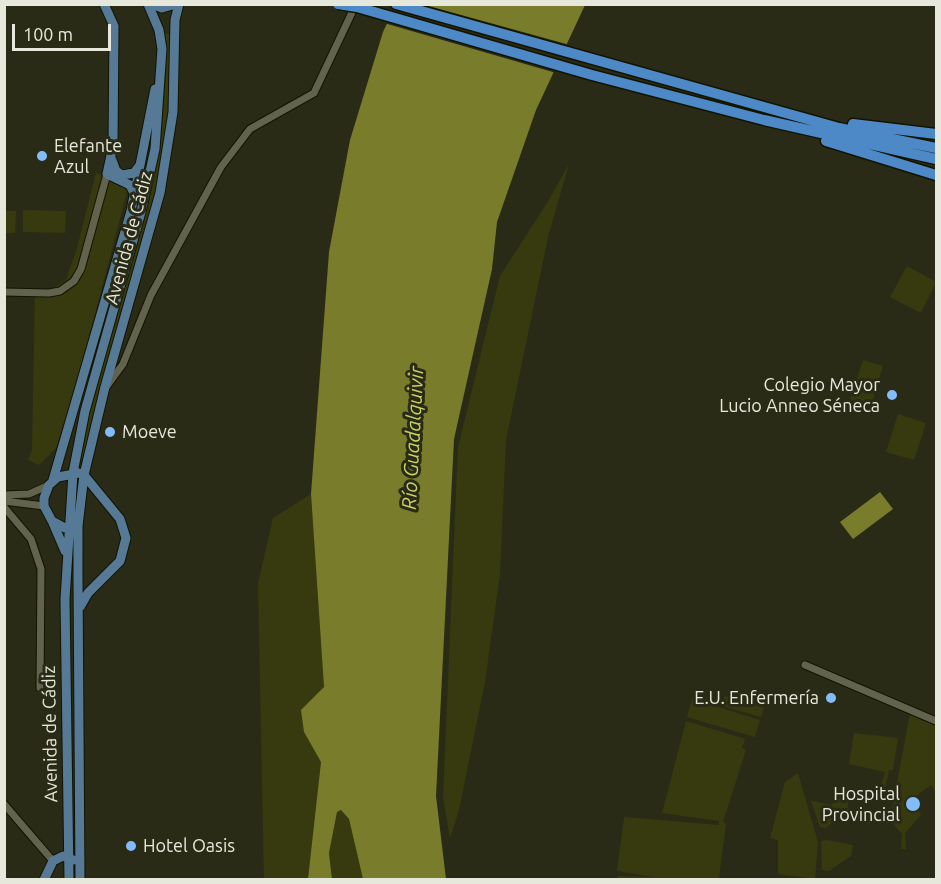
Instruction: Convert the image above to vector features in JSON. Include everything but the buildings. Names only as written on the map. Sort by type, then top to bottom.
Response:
[{"type":"highway","points":[[338,4],[355,5],[798,129],[936,159]]},
{"type":"highway","points":[[396,4],[767,108],[850,130],[936,148]]},
{"type":"highway","points":[[810,119],[936,134]]},
{"type":"highway","points":[[798,129],[881,159],[936,175]]},
{"type":"main road","points":[[104,4],[114,26],[112,175]]},
{"type":"main road","points":[[150,4],[162,8],[177,4]]},
{"type":"main road","name":"Avenida de Cádiz","points":[[80,879],[78,616],[73,473],[77,443],[152,165],[160,93],[161,39],[150,4]]},
{"type":"main road","name":"Avenida de Cádiz","points":[[69,879],[65,609],[67,558],[105,387],[160,193],[173,112],[174,20],[177,4]]},
{"type":"main road","name":"Avenida de Cádiz","points":[[54,480],[135,196],[161,39]]},
{"type":"main road","points":[[112,175],[134,173],[142,160]]},
{"type":"main road","points":[[112,175],[130,185],[135,196]]},
{"type":"main road","name":"Avenida de Cádiz","points":[[101,355],[104,332],[102,312]]},
{"type":"main road","name":"Avenida de Cádiz","points":[[54,480],[77,443]]},
{"type":"main road","points":[[67,558],[44,506],[54,480],[73,473],[84,475]]},
{"type":"main road","name":"Avenida de Cádiz","points":[[78,616],[88,593],[120,561],[126,538],[120,519],[84,475]]},
{"type":"main road","points":[[52,521],[74,527]]},
{"type":"main road","points":[[44,879],[53,861],[69,857],[74,863],[75,879]]},
{"type":"street","points":[[105,387],[123,364],[146,306],[221,167],[250,129],[314,93],[355,5]]},
{"type":"street","points":[[4,292],[49,293],[60,291],[74,281],[81,269],[99,198],[112,175]]},
{"type":"street","points":[[4,495],[28,494],[54,480]]},
{"type":"street","points":[[4,501],[44,506]]},
{"type":"street","points":[[4,507],[31,539],[40,569],[40,688]]},
{"type":"street","points":[[805,665],[936,721]]},
{"type":"street","points":[[4,804],[53,861]]},
{"type":"green space","points":[[165,34],[171,34],[170,97],[158,182],[102,380],[83,460],[80,460],[85,427],[149,200],[159,151],[166,77]]},
{"type":"green space","points":[[569,164],[548,237],[506,440],[500,574],[485,682],[459,810],[450,839],[443,797],[458,447],[500,276]]},
{"type":"green space","points":[[96,173],[129,184],[76,387],[56,448],[39,465],[28,460],[32,450],[35,290],[52,289],[66,280],[77,248]]},
{"type":"green space","points":[[23,210],[66,211],[65,233],[23,232]]},
{"type":"green space","points":[[5,211],[16,211],[15,233],[5,233]]},
{"type":"green space","points":[[907,266],[936,282],[921,313],[890,297]]},
{"type":"green space","points":[[863,360],[883,366],[871,406],[850,399]]},
{"type":"green space","points":[[898,414],[926,423],[914,460],[886,452]]},
{"type":"green space","points":[[311,494],[324,687],[304,732],[321,762],[316,819],[308,879],[264,880],[258,583],[273,518]]},
{"type":"green space","points":[[725,696],[764,708],[761,717],[722,706]]},
{"type":"green space","points":[[692,699],[760,720],[755,737],[687,717]]},
{"type":"green space","points":[[910,713],[936,725],[936,792],[931,785],[913,798],[921,815],[905,833],[906,849],[901,849],[902,834],[890,820]]},
{"type":"green space","points":[[686,721],[745,739],[742,748],[746,750],[723,822],[726,824],[719,879],[617,879],[618,876],[654,877],[617,871],[624,817],[719,825],[719,821],[662,813]]},
{"type":"green space","points":[[854,733],[898,738],[893,770],[889,770],[884,793],[879,792],[885,772],[849,764]]},
{"type":"green space","points":[[798,773],[818,842],[815,879],[778,874],[778,840],[770,838],[785,782]]},
{"type":"green space","points":[[836,797],[848,800],[848,809],[826,828],[820,827],[811,801],[832,805]]},
{"type":"green space","points":[[342,810],[349,819],[363,879],[332,879],[329,853],[337,812]]},
{"type":"green space","points":[[821,841],[853,845],[851,856],[829,871],[822,870]]},
{"type":"water","name":"Río Guadalquivir","points":[[396,5],[585,5],[536,110],[497,222],[492,269],[454,439],[436,796],[446,879],[363,879],[349,819],[341,810],[337,812],[329,853],[332,879],[308,879],[321,762],[304,732],[301,710],[324,687],[311,494],[329,252],[350,140],[383,32]]},
{"type":"water","points":[[880,492],[893,509],[853,539],[840,522]]},
{"type":"pier","points":[[393,4],[425,5],[570,45],[556,73],[384,23]]},
{"type":"place","name":"Elefante Azul","points":[[42,156]]},
{"type":"place","name":"Colegio Mayor Lucio Anneo Séneca","points":[[892,395]]},
{"type":"place","name":"Moeve","points":[[110,432]]},
{"type":"place","name":"E.U. Enfermería","points":[[831,698]]},
{"type":"place","name":"Hospital Provincial","points":[[913,804]]},
{"type":"place","name":"Hotel Oasis","points":[[131,846]]}]
